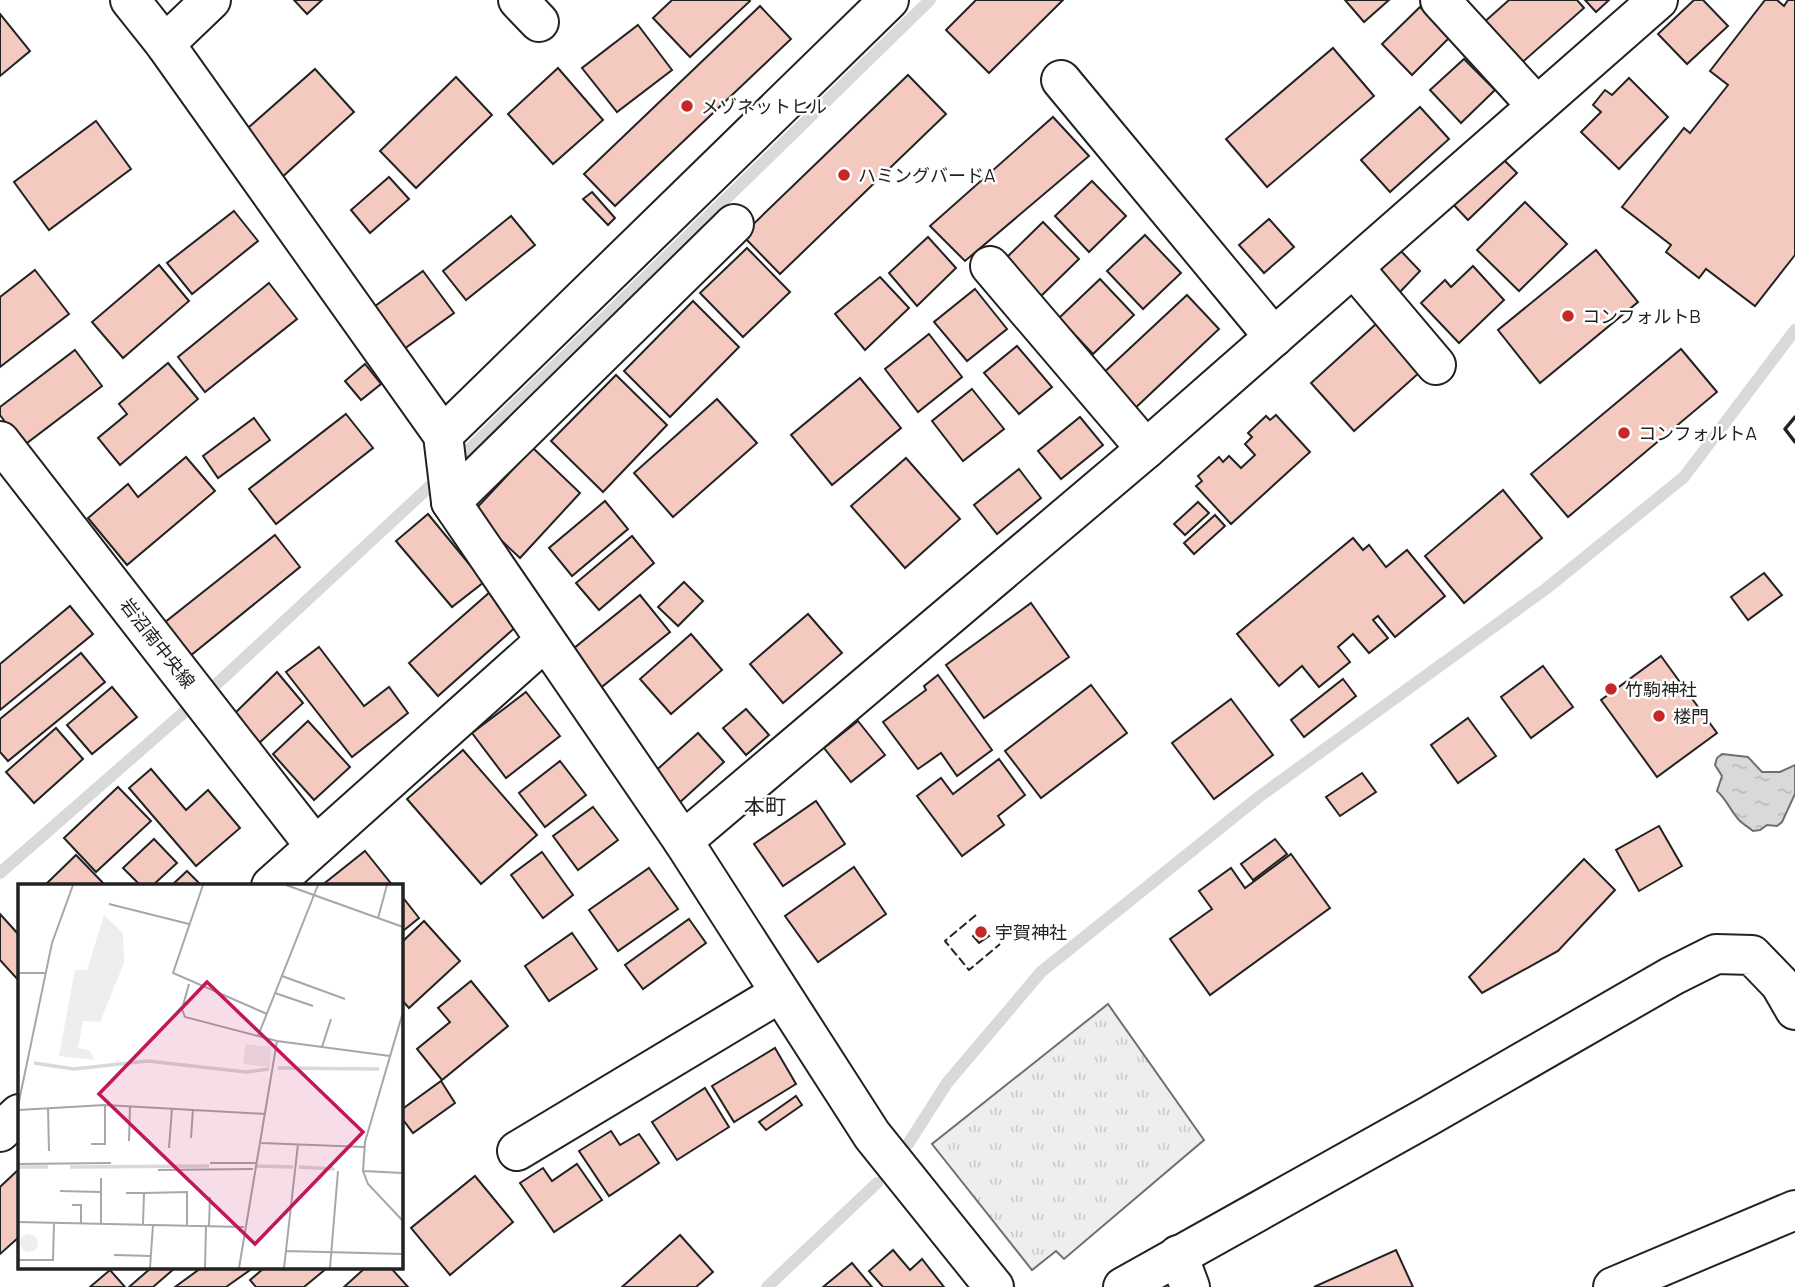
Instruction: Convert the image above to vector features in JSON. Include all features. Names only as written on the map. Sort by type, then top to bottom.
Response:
[{"type":"street","points":[[130,0],[165,44],[444,444],[451,496],[545,641],[683,841],[872,1135],[994,1287]]},
{"type":"street","points":[[165,44],[211,0]]},
{"type":"street","points":[[444,444],[889,0]]},
{"type":"street","points":[[1440,0],[1537,106]]},
{"type":"street","points":[[683,841],[1146,449],[1658,0]]},
{"type":"street","points":[[1061,79],[1274,337]]},
{"type":"street","points":[[451,496],[734,224]]},
{"type":"street","points":[[990,266],[1146,449]]},
{"type":"street","points":[[1354,268],[1436,365]]},
{"type":"street","name":"岩沼南中央線","points":[[0,441],[315,846]]},
{"type":"street","points":[[273,884],[545,641]]},
{"type":"street","points":[[1123,1287],[1184,1271],[1427,1117],[1672,976],[1716,954],[1752,955],[1780,984],[1795,1010]]},
{"type":"street","points":[[517,1152],[780,993]]},
{"type":"street","points":[[0,1132],[18,1115]]},
{"type":"street","points":[[1613,1287],[1795,1210]]},
{"type":"green space","points":[[1108,1004],[1204,1140],[1064,1259],[1056,1251],[1032,1270],[932,1144]]},
{"type":"water","points":[[1722,754],[1748,757],[1762,772],[1780,772],[1795,765],[1795,794],[1782,822],[1777,826],[1767,825],[1753,831],[1739,820],[1717,791],[1722,776],[1715,765]]},
{"type":"building","points":[[294,0],[322,0],[307,14]]},
{"type":"building","points":[[672,0],[750,1],[690,57],[653,18]]},
{"type":"building","points":[[976,0],[1063,0],[989,73],[946,30]]},
{"type":"building","points":[[1345,0],[1389,0],[1364,22]]},
{"type":"building","points":[[1509,0],[1577,0],[1584,8],[1518,66],[1482,24]]},
{"type":"building","points":[[1585,0],[1609,0],[1596,12]]},
{"type":"building","points":[[1694,0],[1703,0],[1728,26],[1687,64],[1658,34]]},
{"type":"building","points":[[1765,0],[1777,0],[1784,6],[1788,0],[1795,0],[1795,255],[1755,306],[1706,269],[1699,278],[1666,252],[1671,245],[1622,207],[1684,128],[1690,133],[1728,85],[1710,71]]},
{"type":"building","name":"メゾネットヒル","points":[[760,6],[791,39],[615,206],[584,174]]},
{"type":"building","points":[[1420,7],[1450,37],[1412,75],[1382,44]]},
{"type":"building","points":[[0,14],[30,51],[0,76]]},
{"type":"building","points":[[638,25],[672,70],[617,112],[582,68]]},
{"type":"building","points":[[1333,48],[1374,96],[1267,187],[1226,139]]},
{"type":"building","points":[[1464,59],[1495,90],[1461,123],[1430,90]]},
{"type":"building","points":[[558,68],[603,120],[553,164],[508,114]]},
{"type":"building","points":[[315,69],[354,112],[280,179],[240,135]]},
{"type":"building","name":"ハミングバードA","points":[[908,75],[946,114],[780,274],[742,235]]},
{"type":"building","points":[[456,77],[492,115],[416,188],[380,151]]},
{"type":"building","points":[[1629,78],[1668,117],[1619,169],[1581,132],[1601,112],[1593,105],[1605,90],[1612,95]]},
{"type":"building","points":[[1420,107],[1449,139],[1390,192],[1361,160]]},
{"type":"building","points":[[1053,117],[1089,156],[965,261],[930,226]]},
{"type":"building","points":[[96,121],[131,169],[49,230],[14,182]]},
{"type":"building","points":[[1498,154],[1517,173],[1468,220],[1450,201]]},
{"type":"building","points":[[389,177],[409,199],[370,233],[351,210]]},
{"type":"building","points":[[1092,181],[1126,216],[1089,252],[1055,216]]},
{"type":"building","points":[[592,192],[615,218],[608,225],[583,199]]},
{"type":"building","points":[[1525,202],[1567,244],[1519,291],[1477,250]]},
{"type":"building","points":[[234,211],[258,241],[192,294],[167,263]]},
{"type":"building","points":[[511,216],[535,245],[466,300],[443,271]]},
{"type":"building","points":[[1269,219],[1294,247],[1264,273],[1239,245]]},
{"type":"building","points":[[1043,222],[1079,259],[1038,299],[1002,262]]},
{"type":"building","points":[[1145,235],[1181,273],[1143,309],[1107,271]]},
{"type":"building","points":[[928,237],[956,268],[917,306],[889,273]]},
{"type":"building","points":[[747,248],[790,292],[743,337],[700,293]]},
{"type":"building","points":[[1400,250],[1420,271],[1399,293],[1378,271]]},
{"type":"building","name":"コンフォルトB","points":[[1596,250],[1638,302],[1540,383],[1498,330]]},
{"type":"building","points":[[159,265],[189,301],[123,358],[92,322]]},
{"type":"building","points":[[1473,266],[1504,300],[1459,343],[1421,303],[1445,280],[1451,287]]},
{"type":"building","points":[[35,270],[69,314],[0,367],[0,297]]},
{"type":"building","points":[[423,271],[454,313],[397,354],[367,312]]},
{"type":"building","points":[[880,277],[909,308],[865,350],[835,314]]},
{"type":"building","points":[[1100,279],[1134,315],[1093,354],[1059,318]]},
{"type":"building","points":[[269,283],[297,319],[205,392],[178,357]]},
{"type":"building","points":[[975,289],[1007,329],[967,361],[934,322]]},
{"type":"building","points":[[1187,295],[1219,329],[1131,412],[1099,377]]},
{"type":"building","points":[[693,301],[739,347],[670,417],[624,371]]},
{"type":"building","points":[[1376,324],[1420,372],[1354,431],[1311,383]]},
{"type":"building","points":[[929,334],[962,377],[918,412],[885,369]]},
{"type":"building","points":[[1017,346],[1052,387],[1019,414],[984,373]]},
{"type":"building","name":"コンフォルトA","points":[[1681,349],[1717,392],[1568,517],[1531,474]]},
{"type":"building","points":[[75,350],[102,386],[23,446],[0,415],[0,407]]},
{"type":"building","points":[[168,363],[198,399],[120,465],[98,438],[127,414],[119,404]]},
{"type":"building","points":[[365,364],[381,384],[361,400],[345,381]]},
{"type":"building","points":[[616,375],[667,425],[603,492],[551,441]]},
{"type":"building","points":[[860,378],[901,428],[832,485],[791,435]]},
{"type":"building","points":[[972,389],[1004,429],[963,461],[932,421]]},
{"type":"building","points":[[717,399],[757,443],[673,517],[634,473]]},
{"type":"building","points":[[346,414],[373,448],[276,524],[249,489]]},
{"type":"building","points":[[1276,415],[1310,452],[1231,524],[1196,486],[1202,481],[1198,476],[1219,457],[1223,462],[1229,456],[1241,468],[1255,455],[1245,444],[1252,437],[1248,433],[1266,416],[1270,420]]},
{"type":"building","points":[[1080,417],[1103,445],[1061,479],[1038,451]]},
{"type":"building","points":[[254,418],[270,440],[218,478],[203,456]]},
{"type":"building","points":[[533,448],[580,493],[520,558],[472,513]]},
{"type":"building","points":[[186,457],[215,491],[127,565],[88,518],[128,484],[138,497]]},
{"type":"building","points":[[906,458],[960,519],[905,568],[851,506]]},
{"type":"building","points":[[1019,469],[1041,498],[997,534],[974,505]]},
{"type":"building","points":[[1503,490],[1542,538],[1464,603],[1425,556]]},
{"type":"building","points":[[605,501],[628,529],[572,576],[549,548]]},
{"type":"building","points":[[1198,502],[1209,513],[1185,535],[1174,524]]},
{"type":"building","points":[[428,514],[484,582],[452,607],[396,541]]},
{"type":"building","points":[[1215,515],[1225,526],[1194,554],[1184,543]]},
{"type":"building","points":[[275,535],[300,567],[190,656],[164,623]]},
{"type":"building","points":[[632,536],[654,563],[599,610],[576,583]]},
{"type":"building","points":[[1353,538],[1363,550],[1369,545],[1386,567],[1407,550],[1445,596],[1395,637],[1378,616],[1373,620],[1388,638],[1369,653],[1353,634],[1338,647],[1350,662],[1319,687],[1302,666],[1279,686],[1237,634]]},
{"type":"building","points":[[1764,573],[1782,595],[1748,620],[1731,597]]},
{"type":"building","points":[[684,582],[703,601],[678,626],[658,607]]},
{"type":"building","points":[[490,592],[518,625],[438,696],[409,663]]},
{"type":"building","points":[[640,595],[670,632],[598,690],[568,653]]},
{"type":"building","points":[[1031,603],[1069,657],[984,718],[946,665]]},
{"type":"building","points":[[70,606],[93,634],[0,710],[0,664]]},
{"type":"building","points":[[808,614],[842,653],[783,703],[750,664]]},
{"type":"building","points":[[691,634],[722,670],[671,714],[640,679]]},
{"type":"building","points":[[319,647],[364,706],[389,687],[408,713],[352,757],[286,672]]},
{"type":"building","points":[[81,653],[105,682],[8,761],[0,752],[0,719]]},
{"type":"building","name":"楼門","points":[[1661,656],[1717,733],[1657,777],[1601,700]]},
{"type":"building","points":[[1543,666],[1573,707],[1531,738],[1501,697]]},
{"type":"building","points":[[277,672],[303,703],[258,744],[233,715]]},
{"type":"building","points":[[938,675],[992,750],[957,776],[941,753],[918,769],[883,722],[926,690],[924,686]]},
{"type":"building","points":[[1343,679],[1356,696],[1304,737],[1291,720]]},
{"type":"building","points":[[1091,685],[1127,733],[1041,798],[1005,751]]},
{"type":"building","points":[[112,687],[137,717],[92,754],[67,725]]},
{"type":"building","points":[[526,692],[560,736],[506,778],[472,733]]},
{"type":"building","points":[[1231,699],[1273,755],[1214,799],[1172,743]]},
{"type":"building","points":[[746,709],[769,735],[746,755],[723,728]]},
{"type":"building","points":[[1468,718],[1496,756],[1458,783],[1431,745]]},
{"type":"building","points":[[308,721],[350,767],[314,800],[273,754]]},
{"type":"building","points":[[858,721],[885,755],[851,782],[824,748]]},
{"type":"building","points":[[56,728],[83,759],[34,803],[6,772]]},
{"type":"building","points":[[698,733],[724,762],[678,804],[651,775]]},
{"type":"building","points":[[463,750],[537,835],[481,884],[407,799]]},
{"type":"building","points":[[999,759],[1025,795],[998,816],[1004,825],[962,856],[917,796],[941,778],[953,794]]},
{"type":"building","points":[[560,761],[586,795],[545,827],[519,793]]},
{"type":"building","points":[[151,769],[186,810],[208,790],[240,828],[196,866],[129,788]]},
{"type":"building","points":[[1362,773],[1376,792],[1340,816],[1326,797]]},
{"type":"building","points":[[118,787],[151,821],[96,872],[64,838]]},
{"type":"building","points":[[816,801],[845,844],[783,886],[754,844]]},
{"type":"building","points":[[593,807],[618,840],[578,870],[553,836]]},
{"type":"building","points":[[1659,826],[1682,866],[1639,891],[1616,850]]},
{"type":"building","points":[[154,839],[177,863],[154,884],[139,884],[123,868]]},
{"type":"building","points":[[1275,839],[1287,854],[1253,880],[1241,864]]},
{"type":"building","points":[[365,851],[391,884],[324,884]]},
{"type":"building","points":[[542,852],[573,895],[543,918],[511,875]]},
{"type":"building","points":[[1291,854],[1330,908],[1210,995],[1170,939],[1212,909],[1199,891],[1231,868],[1245,888]]},
{"type":"building","points":[[76,855],[104,884],[46,884]]},
{"type":"building","points":[[1584,859],[1615,890],[1558,951],[1482,993],[1469,977]]},
{"type":"building","points":[[854,867],[886,914],[818,962],[785,916]]},
{"type":"building","points":[[649,868],[678,909],[618,951],[589,910]]},
{"type":"building","points":[[187,871],[200,884],[173,884]]},
{"type":"building","points":[[402,896],[419,918],[402,930]]},
{"type":"building","points":[[0,914],[18,934],[18,980],[0,960]]},
{"type":"building","points":[[689,919],[706,943],[643,989],[625,965]]},
{"type":"building","points":[[424,921],[460,961],[409,1008],[402,1000],[402,942]]},
{"type":"building","name":"宇賀神社","points":[[982,928],[989,936],[979,943],[973,936]]},
{"type":"building","points":[[572,933],[597,969],[549,1001],[525,966]]},
{"type":"building","points":[[471,981],[508,1026],[442,1080],[417,1049],[450,1022],[438,1008]]},
{"type":"building","points":[[775,1048],[796,1084],[734,1122],[712,1086]]},
{"type":"building","points":[[441,1081],[455,1103],[413,1133],[402,1118],[402,1109]]},
{"type":"building","points":[[705,1088],[729,1127],[677,1160],[652,1122]]},
{"type":"building","points":[[796,1096],[802,1105],[766,1130],[759,1122]]},
{"type":"building","points":[[611,1131],[620,1145],[639,1134],[659,1163],[609,1196],[579,1151]]},
{"type":"building","points":[[577,1164],[602,1200],[554,1232],[520,1183],[543,1168],[552,1181]]},
{"type":"building","points":[[18,1170],[18,1238],[0,1254],[0,1187]]},
{"type":"building","points":[[475,1176],[513,1222],[450,1275],[411,1228]]},
{"type":"building","points":[[680,1235],[713,1272],[696,1287],[622,1287]]},
{"type":"building","points":[[893,1250],[910,1270],[922,1259],[944,1287],[883,1287],[869,1271]]},
{"type":"building","points":[[1396,1250],[1413,1287],[1314,1287]]},
{"type":"building","points":[[852,1263],[872,1287],[823,1287]]},
{"type":"building","points":[[110,1270],[125,1287],[90,1287]]},
{"type":"building","points":[[149,1270],[173,1270],[153,1287],[129,1287]]},
{"type":"building","points":[[198,1270],[250,1270],[226,1287],[175,1287]]},
{"type":"building","points":[[262,1270],[325,1270],[304,1287],[256,1287],[250,1280]]},
{"type":"building","points":[[363,1270],[393,1270],[408,1287],[344,1287]]},
{"type":"waterway","points":[[454,464],[930,0]]},
{"type":"waterway","points":[[908,1144],[947,1083],[1041,972],[1260,796],[1547,588],[1684,477],[1795,330]]},
{"type":"waterway","points":[[0,873],[221,680],[441,476]]},
{"type":"waterway","points":[[767,1287],[877,1183]]},
{"type":"fence","points":[[976,915],[945,941],[969,970],[1000,944]]},
{"type":"wall","points":[[1795,417],[1785,429],[1795,442]]},
{"type":"place","name":"メゾネットヒル","points":[[687,106]]},
{"type":"place","name":"ハミングバードA","points":[[844,175]]},
{"type":"place","name":"コンフォルトB","points":[[1568,316]]},
{"type":"place","name":"コンフォルトA","points":[[1624,433]]},
{"type":"place","name":"竹駒神社","points":[[1611,689]]},
{"type":"place","name":"楼門","points":[[1659,716]]},
{"type":"place","name":"宇賀神社","points":[[981,932]]},
{"type":"district","name":"本町","points":[[765,806]]}]
